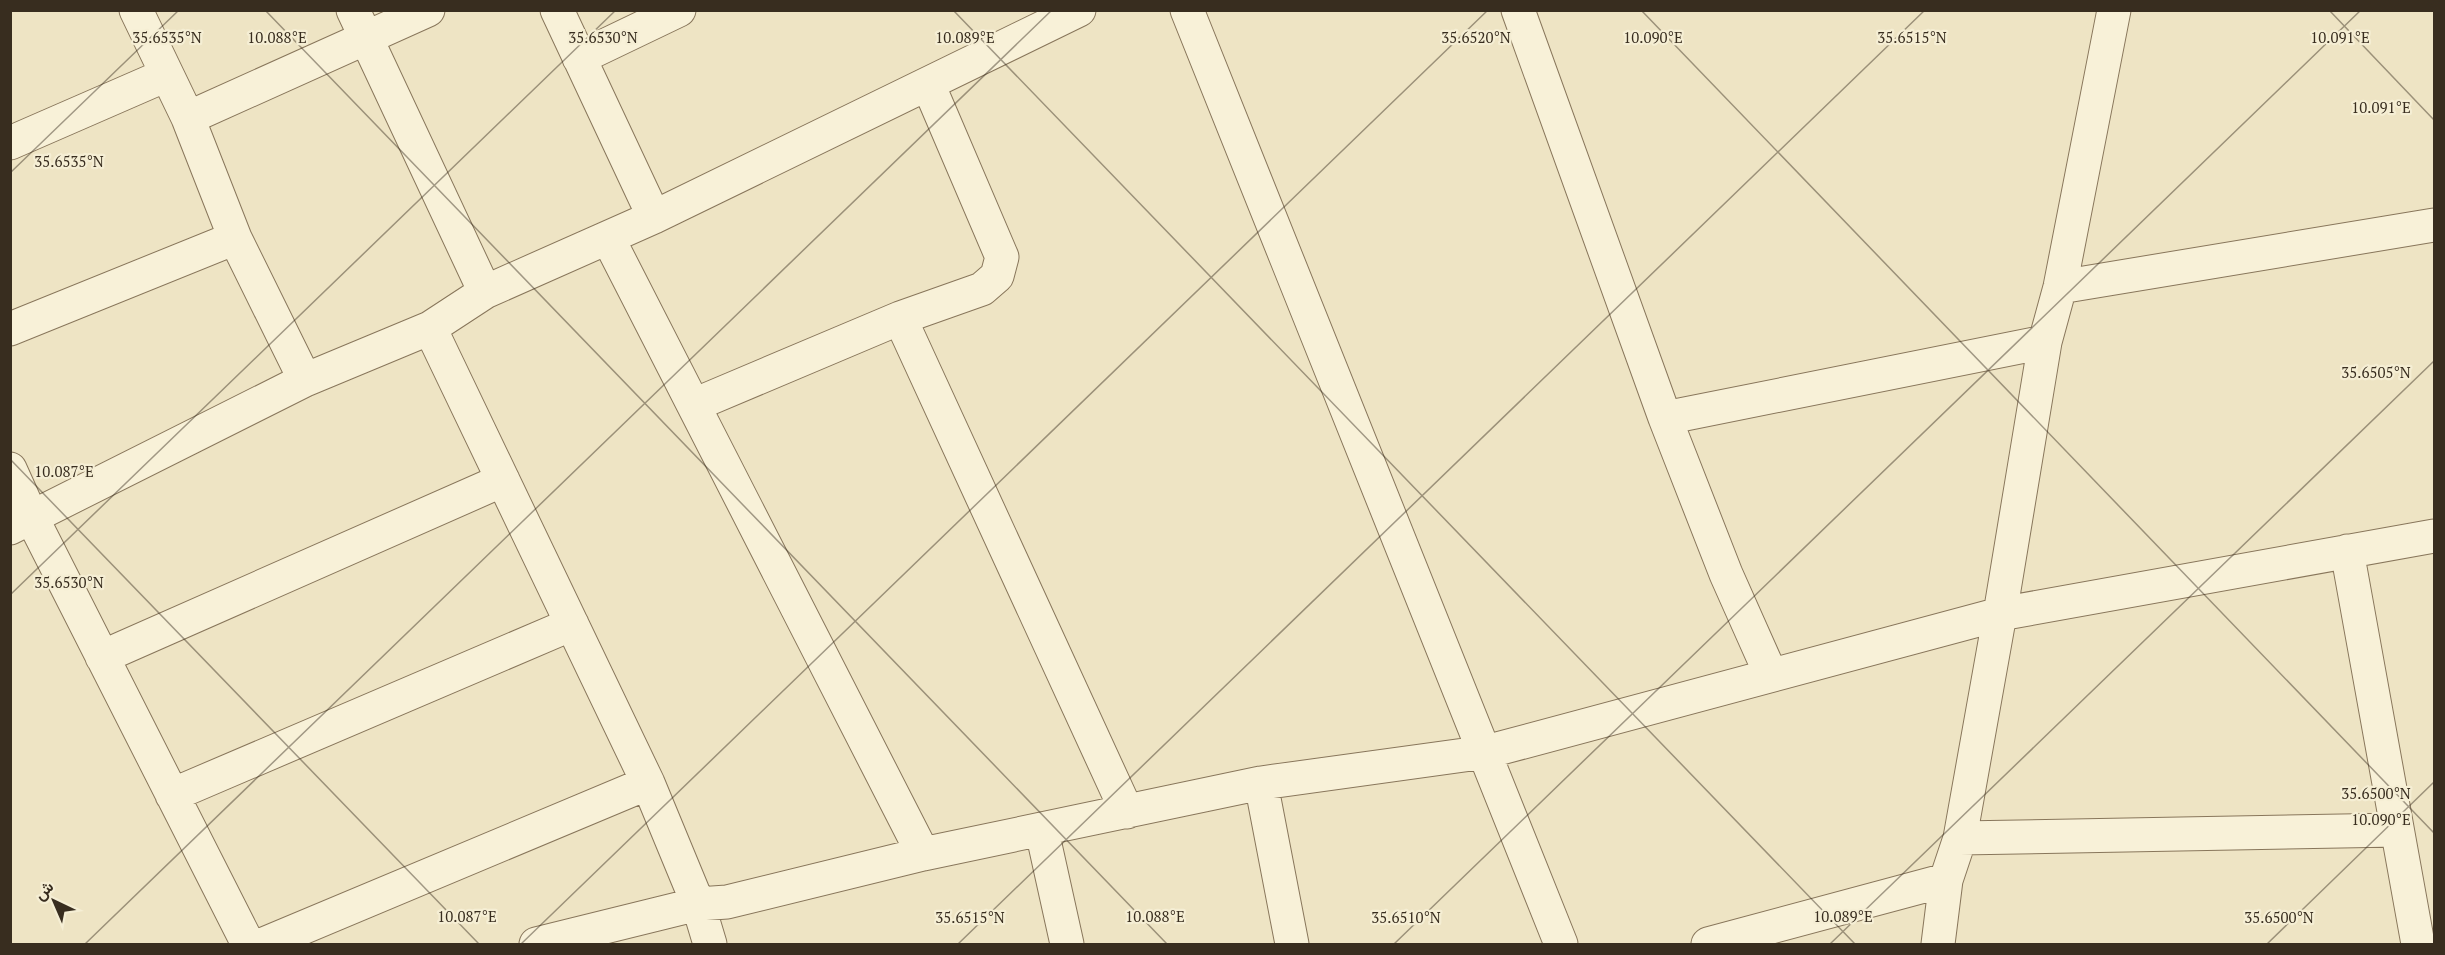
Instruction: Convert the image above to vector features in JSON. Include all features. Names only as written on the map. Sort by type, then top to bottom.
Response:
[{"type":"street","points":[[135,10],[188,118],[235,238],[305,380]]},
{"type":"street","points":[[188,118],[359,25],[428,10]]},
{"type":"street","points":[[556,10],[654,217]]},
{"type":"street","points":[[579,58],[679,10]]},
{"type":"street","points":[[21,523],[305,380],[430,328],[485,292],[654,217],[1079,10]]},
{"type":"street","points":[[1187,10],[1561,945]]},
{"type":"street","points":[[1518,10],[1665,418],[1713,544],[1771,675]]},
{"type":"street","points":[[1938,945],[1946,880],[1960,838],[2045,342],[2060,287],[2114,10]]},
{"type":"street","points":[[359,25],[485,292]]},
{"type":"street","points":[[10,143],[166,75]]},
{"type":"street","points":[[694,405],[900,318],[982,290],[997,276],[1002,258],[928,84]]},
{"type":"street","points":[[2060,287],[2434,225]]},
{"type":"street","points":[[10,330],[235,238]]},
{"type":"street","points":[[608,238],[923,854]]},
{"type":"street","points":[[900,318],[1127,812]]},
{"type":"street","points":[[430,328],[648,783],[698,904],[710,945]]},
{"type":"street","points":[[1665,418],[2045,342]]},
{"type":"street","points":[[10,469],[21,523],[102,657],[248,945]]},
{"type":"street","points":[[102,657],[503,480]]},
{"type":"street","points":[[536,945],[698,904],[727,902],[923,854],[1042,831],[1261,783],[1485,752],[2000,614],[2434,536]]},
{"type":"street","points":[[2347,551],[2418,945]]},
{"type":"street","points":[[172,795],[572,624]]},
{"type":"street","points":[[264,945],[648,783]]},
{"type":"street","points":[[1261,783],[1292,945]]},
{"type":"street","points":[[1960,838],[2397,830]]},
{"type":"street","points":[[1042,831],[1067,945]]},
{"type":"street","points":[[1708,945],[1946,880]]}]
